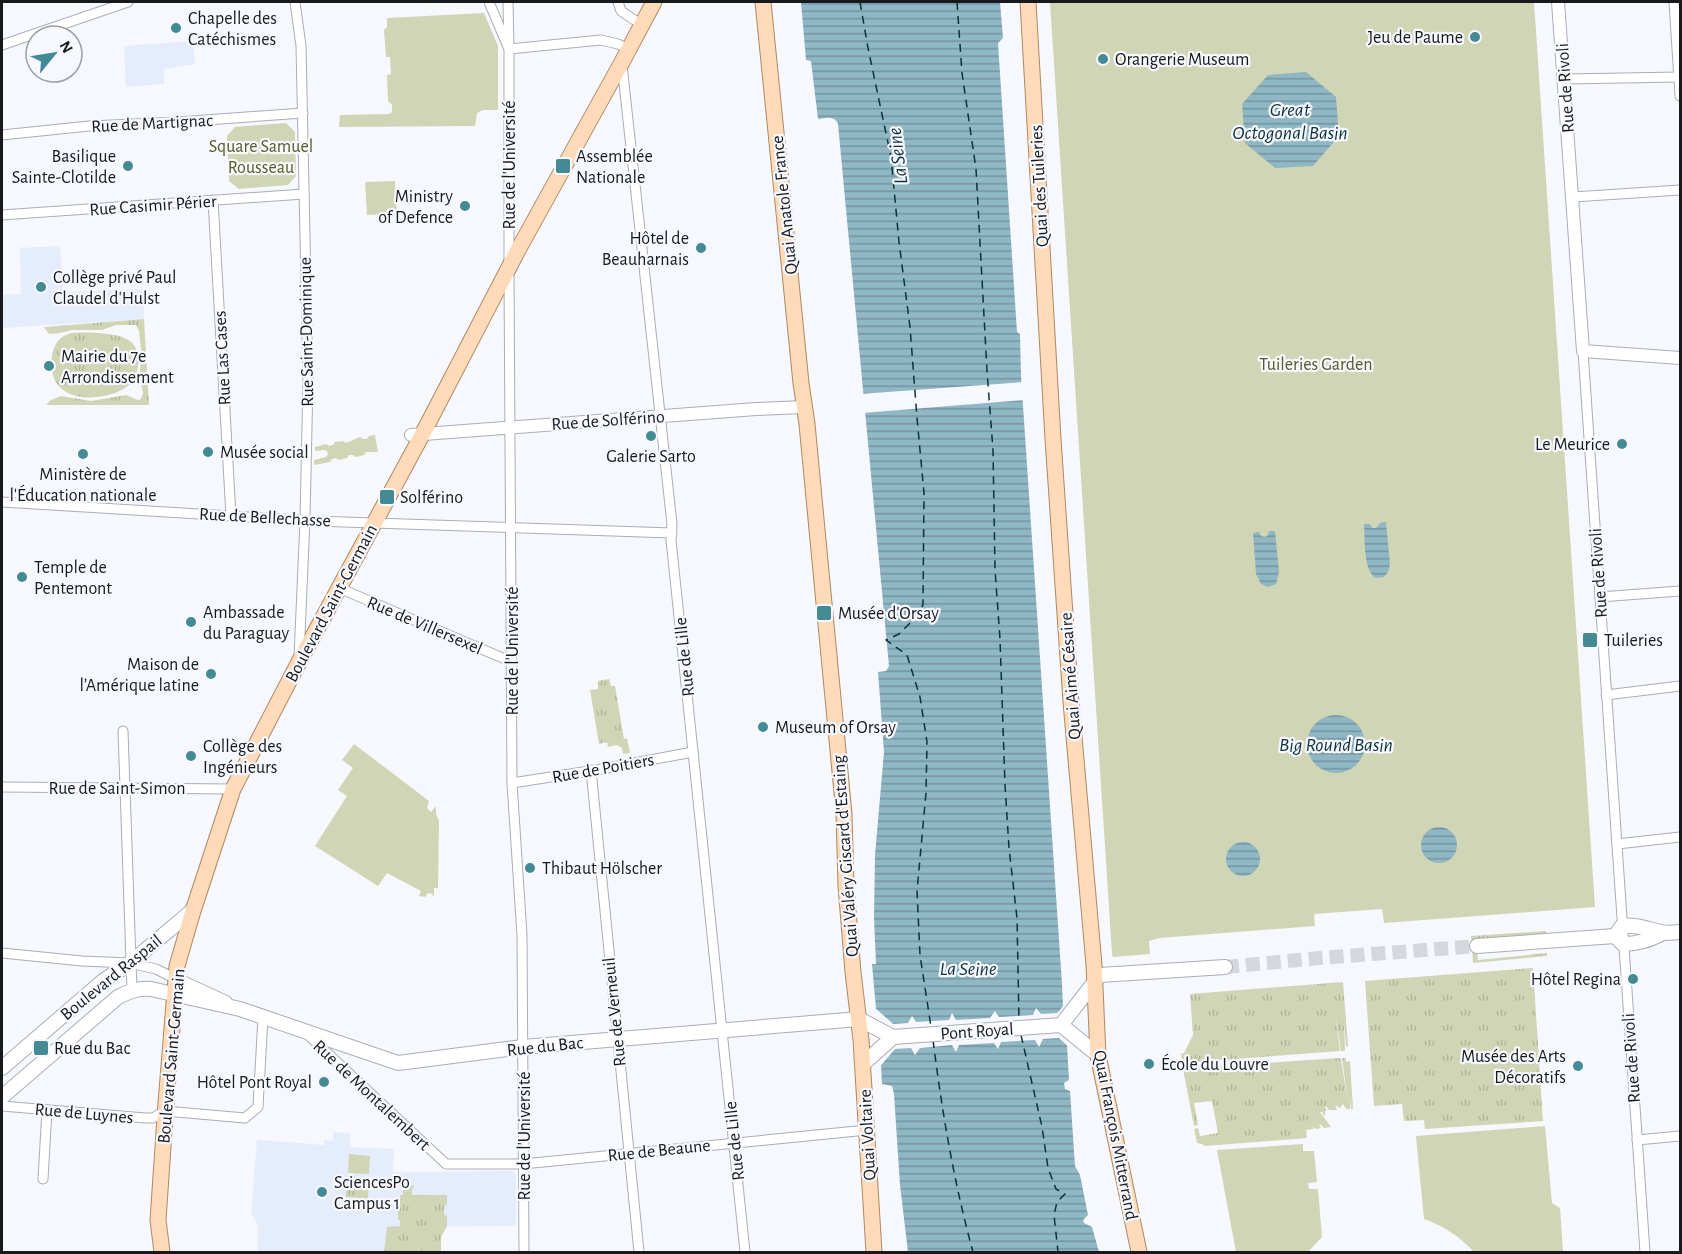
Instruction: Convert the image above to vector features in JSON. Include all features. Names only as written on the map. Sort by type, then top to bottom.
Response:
[{"type":"main road","name":"Boulevard Saint-Germain","points":[[162,1252],[158,1220],[177,966],[233,789],[374,522],[417,435],[654,2]]},
{"type":"main road","name":"Quai Anatole France","points":[[764,2],[805,407]]},
{"type":"main road","name":"Quai des Tuileries","points":[[1029,2],[1050,370]]},
{"type":"main road","name":"Quai Aimé Césaire","points":[[1050,370],[1071,702],[1095,982]]},
{"type":"main road","name":"Quai Valéry Giscard d'Estaing","points":[[805,407],[843,804],[846,886],[859,1018]]},
{"type":"main road","name":"Boulevard Raspail","points":[[2,1068],[103,981],[130,963],[193,910]]},
{"type":"main road","points":[[1620,936],[1631,925],[1647,927],[1663,933],[1680,932]]},
{"type":"main road","points":[[1478,946],[1620,936],[1633,944],[1648,941],[1663,933]]},
{"type":"main road","points":[[1098,1054],[1061,1025],[1100,975],[1225,967]]},
{"type":"main road","name":"Quai François Mitterrand","points":[[1095,982],[1098,1054],[1139,1252]]},
{"type":"main road","name":"Rue du Bac","points":[[175,987],[398,1063],[523,1047],[859,1018]]},
{"type":"main road","name":"Boulevard Raspail","points":[[2,1097],[118,997],[132,990],[175,987]]},
{"type":"main road","points":[[859,1018],[892,1036],[862,1064]]},
{"type":"main road","name":"Quai Voltaire","points":[[859,1018],[874,1252]]},
{"type":"main road","name":"Pont Royal","points":[[892,1036],[1061,1025]]},
{"type":"street","points":[[2,45],[128,2]]},
{"type":"street","name":"Rue Saint-Dominique","points":[[295,2],[301,46],[308,379],[299,662]]},
{"type":"street","name":"Rue de l'Université","points":[[489,2],[509,49]]},
{"type":"street","name":"Rue de l'Université","points":[[508,2],[512,783],[522,935],[524,1252]]},
{"type":"street","points":[[618,2],[621,11],[642,25]]},
{"type":"street","name":"Rue de Rivoli","points":[[1558,2],[1617,844],[1620,936],[1645,1252]]},
{"type":"street","points":[[1674,2],[1680,96]]},
{"type":"street","points":[[509,49],[601,40],[618,44],[625,56]]},
{"type":"street","name":"Rue de Lille","points":[[625,56],[693,752],[745,1252]]},
{"type":"street","points":[[1565,79],[1680,77]]},
{"type":"street","name":"Rue de Martignac","points":[[2,135],[89,126],[303,113]]},
{"type":"street","points":[[1573,197],[1680,190]]},
{"type":"street","name":"Rue Casimir Périer","points":[[2,215],[304,194]]},
{"type":"street","name":"Rue Las Cases","points":[[213,200],[231,516]]},
{"type":"street","points":[[1583,351],[1680,358]]},
{"type":"street","name":"Rue de Solférino","points":[[417,435],[805,407]]},
{"type":"street","name":"Rue de Bellechasse","points":[[2,502],[305,520],[672,532]]},
{"type":"street","name":"Rue de Villersexel","points":[[339,588],[512,662]]},
{"type":"street","points":[[1600,597],[1680,591]]},
{"type":"street","points":[[1606,695],[1680,686]]},
{"type":"street","points":[[123,731],[132,990]]},
{"type":"street","name":"Rue de Poitiers","points":[[512,783],[693,752]]},
{"type":"street","name":"Rue de Verneuil","points":[[591,770],[639,1252]]},
{"type":"street","name":"Rue de Saint-Simon","points":[[2,787],[233,789]]},
{"type":"street","points":[[1617,844],[1680,837]]},
{"type":"street","name":"Rue du Bac","points":[[2,953],[130,963],[156,969],[175,987]]},
{"type":"street","name":"Rue de Luynes","points":[[2,1106],[153,1118],[165,1111],[244,1118],[258,1107],[263,1017]]},
{"type":"street","name":"Rue de Montalembert","points":[[304,1032],[441,1158]]},
{"type":"street","points":[[43,1179],[46,1110]]},
{"type":"street","name":"Rue de Beaune","points":[[441,1158],[446,1164],[523,1164],[867,1130]]},
{"type":"street","points":[[1637,1140],[1680,1136]]},
{"type":"shaded area","points":[[193,41],[195,64],[164,69],[164,84],[126,87],[124,46]]},
{"type":"shaded area","name":"Collège privé Paul Claudel d'Hulst","points":[[60,246],[63,292],[143,289],[144,319],[2,328],[2,295],[21,294],[20,248]]},
{"type":"shaded area","name":"SciencesPo Campus 1","points":[[333,1132],[350,1133],[350,1147],[394,1149],[393,1172],[513,1171],[516,1174],[516,1226],[387,1227],[384,1252],[257,1252],[258,1225],[251,1214],[257,1140],[324,1145],[324,1140],[333,1141]]},
{"type":"green space","name":"Tuileries Garden","points":[[1050,2],[1534,2],[1595,907],[1384,923],[1382,909],[1314,914],[1315,926],[1159,938],[1149,941],[1150,954],[1113,957]]},
{"type":"green space","points":[[484,13],[498,46],[498,110],[483,110],[477,113],[475,126],[339,127],[340,115],[389,114],[392,112],[392,105],[388,101],[387,75],[391,74],[390,57],[386,57],[384,30],[387,27],[387,18]]},
{"type":"green space","name":"Square Samuel Rousseau","points":[[286,123],[295,132],[296,176],[288,185],[239,189],[229,181],[227,136],[235,127]]},
{"type":"green space","points":[[395,181],[397,214],[367,215],[365,182]]},
{"type":"green space","points":[[144,319],[149,405],[46,405],[61,396],[91,401],[126,395],[138,400],[141,399],[143,393],[139,375],[142,357],[139,331],[136,325],[116,325],[102,330],[72,330],[49,334],[44,327]]},
{"type":"green space","points":[[72,333],[111,334],[131,342],[137,351],[138,369],[130,384],[115,393],[101,397],[77,396],[63,390],[53,375],[52,355],[56,343]]},
{"type":"green space","points":[[375,435],[378,452],[366,452],[356,457],[349,455],[347,458],[339,460],[336,458],[330,462],[314,465],[314,460],[326,457],[328,454],[324,450],[315,451],[315,447],[333,445],[335,442],[346,443],[360,437],[367,439]]},
{"type":"green space","points":[[609,679],[611,686],[615,686],[624,739],[627,738],[630,753],[623,754],[622,748],[617,745],[608,747],[607,742],[599,744],[590,690],[598,689],[598,681]]},
{"type":"green space","points":[[354,744],[429,801],[427,808],[431,812],[436,806],[439,821],[438,888],[434,888],[434,897],[428,893],[425,897],[419,896],[421,891],[387,873],[378,886],[315,846],[347,796],[338,790],[353,768],[342,760]]},
{"type":"green space","points":[[1546,931],[1546,935],[1476,940],[1478,960],[1547,953],[1547,956],[1473,963],[1471,936]]},
{"type":"green space","points":[[1533,968],[1543,1121],[1425,1129],[1424,1120],[1404,1121],[1402,1104],[1374,1106],[1365,981]]},
{"type":"green space","points":[[1343,982],[1348,1046],[1346,1047],[1344,1020],[1345,1051],[1341,1051],[1335,1011],[1340,1051],[1182,1063],[1181,1054],[1184,1053],[1193,1035],[1190,994]]},
{"type":"green space","points":[[1339,1058],[1348,1104],[1342,1058],[1346,1058],[1346,1062],[1350,1061],[1353,1109],[1351,1109],[1350,1098],[1350,1109],[1346,1109],[1343,1104],[1340,1108],[1335,1105],[1337,1110],[1329,1110],[1326,1106],[1325,1117],[1320,1112],[1331,1127],[1324,1128],[1320,1124],[1321,1128],[1316,1129],[1311,1126],[1314,1129],[1306,1130],[1307,1138],[1205,1146],[1197,1143],[1194,1129],[1198,1128],[1200,1136],[1218,1133],[1212,1101],[1194,1103],[1198,1125],[1194,1126],[1183,1069]]},
{"type":"green space","points":[[1545,1126],[1552,1203],[1560,1208],[1563,1252],[1474,1252],[1451,1232],[1424,1219],[1416,1136]]},
{"type":"green space","points":[[1303,1144],[1303,1151],[1314,1151],[1317,1182],[1308,1183],[1309,1189],[1318,1189],[1322,1237],[1308,1252],[1236,1252],[1217,1150]]},
{"type":"green space","points":[[349,1154],[370,1156],[369,1174],[348,1173]]},
{"type":"green space","points":[[348,1177],[369,1179],[368,1199],[346,1197]]},
{"type":"green space","points":[[405,1185],[414,1187],[412,1195],[447,1195],[444,1214],[447,1217],[447,1226],[441,1237],[441,1252],[384,1252],[387,1227],[400,1226],[398,1202],[400,1195],[403,1195]]},
{"type":"water","name":"La Seine","points":[[801,2],[1000,2],[1003,38],[998,43],[1017,332],[1020,334],[1062,984],[1063,1006],[1058,1013],[1059,1038],[1067,1045],[1069,1080],[1064,1083],[1065,1089],[1070,1091],[1075,1166],[1080,1175],[1088,1215],[1083,1220],[1092,1227],[1099,1252],[908,1252],[900,1185],[894,1094],[892,1086],[882,1084],[881,1065],[895,1049],[893,1024],[876,1009],[872,964],[876,964],[875,855],[884,752],[878,672],[886,671],[889,666],[838,124],[832,118],[818,119],[811,61],[806,60]]},
{"type":"water","name":"Great Octogonal Basin","points":[[1306,72],[1336,97],[1339,136],[1313,166],[1275,168],[1245,143],[1242,104],[1268,75]]},
{"type":"water","points":[[1386,522],[1390,564],[1384,577],[1376,578],[1367,562],[1364,524],[1370,524],[1372,528],[1376,528],[1380,523]]},
{"type":"water","points":[[1269,531],[1275,531],[1279,572],[1276,584],[1268,587],[1261,584],[1256,574],[1253,533],[1259,532],[1265,537]]},
{"type":"water","name":"Big Round Basin","points":[[1330,715],[1342,715],[1357,723],[1365,738],[1365,750],[1357,765],[1342,773],[1330,773],[1315,765],[1307,750],[1307,738],[1315,723]]},
{"type":"water","points":[[1439,827],[1452,832],[1457,845],[1452,858],[1439,863],[1426,858],[1421,845],[1426,832]]},
{"type":"water","points":[[1243,842],[1255,847],[1260,859],[1255,871],[1243,876],[1231,871],[1226,859],[1231,847]]},
{"type":"pier","points":[[1024,382],[1025,400],[862,413],[860,394]]},
{"type":"pier","points":[[1066,1004],[1061,1014],[1062,1037],[1069,1043],[1070,1048],[1059,1038],[1043,1039],[1039,1047],[1035,1040],[1001,1042],[998,1049],[994,1043],[959,1045],[956,1052],[952,1045],[920,1048],[915,1055],[911,1048],[895,1049],[881,1065],[880,1061],[892,1048],[890,1025],[877,1014],[876,1009],[893,1024],[908,1023],[912,1016],[916,1022],[949,1020],[952,1013],[956,1020],[990,1018],[995,1011],[999,1017],[1033,1015],[1036,1008],[1041,1014],[1057,1013]]},
{"type":"ferry route","points":[[860,2],[891,157],[910,327],[924,493],[923,605],[899,634],[886,640],[907,655],[920,697],[927,742],[926,793],[917,891],[920,955],[931,1027]]},
{"type":"ferry route","points":[[957,2],[962,73],[976,169],[993,450],[995,570],[1005,785],[1017,918],[1019,1021]]},
{"type":"ferry route","points":[[1021,1035],[1042,1127],[1048,1168],[1056,1189],[1065,1194],[1057,1202],[1054,1215],[1058,1252]]},
{"type":"ferry route","points":[[933,1040],[949,1147],[973,1252]]},
{"type":"tunnel","points":[[1225,967],[1477,946]]},
{"type":"place","name":"Chapelle des Catéchismes","points":[[176,28]]},
{"type":"place","name":"Jeu de Paume","points":[[1475,37]]},
{"type":"place","name":"Orangerie Museum","points":[[1103,59]]},
{"type":"place","name":"Basilique Sainte-Clotilde","points":[[128,166]]},
{"type":"place","name":"Assemblée Nationale","points":[[563,166]]},
{"type":"place","name":"Ministry of Defence","points":[[465,206]]},
{"type":"place","name":"Hôtel de Beauharnais","points":[[701,248]]},
{"type":"place","name":"Collège privé Paul Claudel d'Hulst","points":[[41,287]]},
{"type":"place","name":"Mairie du 7e Arrondissement","points":[[49,366]]},
{"type":"place","name":"Galerie Sarto","points":[[651,436]]},
{"type":"place","name":"Le Meurice","points":[[1622,444]]},
{"type":"place","name":"Musée social","points":[[208,452]]},
{"type":"place","name":"Ministère de l'Éducation nationale","points":[[83,454]]},
{"type":"place","name":"Solférino","points":[[387,497]]},
{"type":"place","name":"Temple de Pentemont","points":[[22,577]]},
{"type":"place","name":"Musée d'Orsay","points":[[824,613]]},
{"type":"place","name":"Ambassade du Paraguay","points":[[191,622]]},
{"type":"place","name":"Tuileries","points":[[1590,640]]},
{"type":"place","name":"Maison de l’Amérique latine","points":[[211,674]]},
{"type":"place","name":"Museum of Orsay","points":[[763,727]]},
{"type":"place","name":"Collège des Ingénieurs","points":[[191,756]]},
{"type":"place","name":"Thibaut Hölscher","points":[[530,868]]},
{"type":"place","name":"Hôtel Regina","points":[[1633,979]]},
{"type":"place","name":"Rue du Bac","points":[[41,1048]]},
{"type":"place","name":"École du Louvre","points":[[1149,1064]]},
{"type":"place","name":"Musée des Arts Décoratifs","points":[[1578,1066]]},
{"type":"place","name":"Hôtel Pont Royal","points":[[324,1082]]},
{"type":"place","name":"SciencesPo Campus 1","points":[[322,1192]]}]
